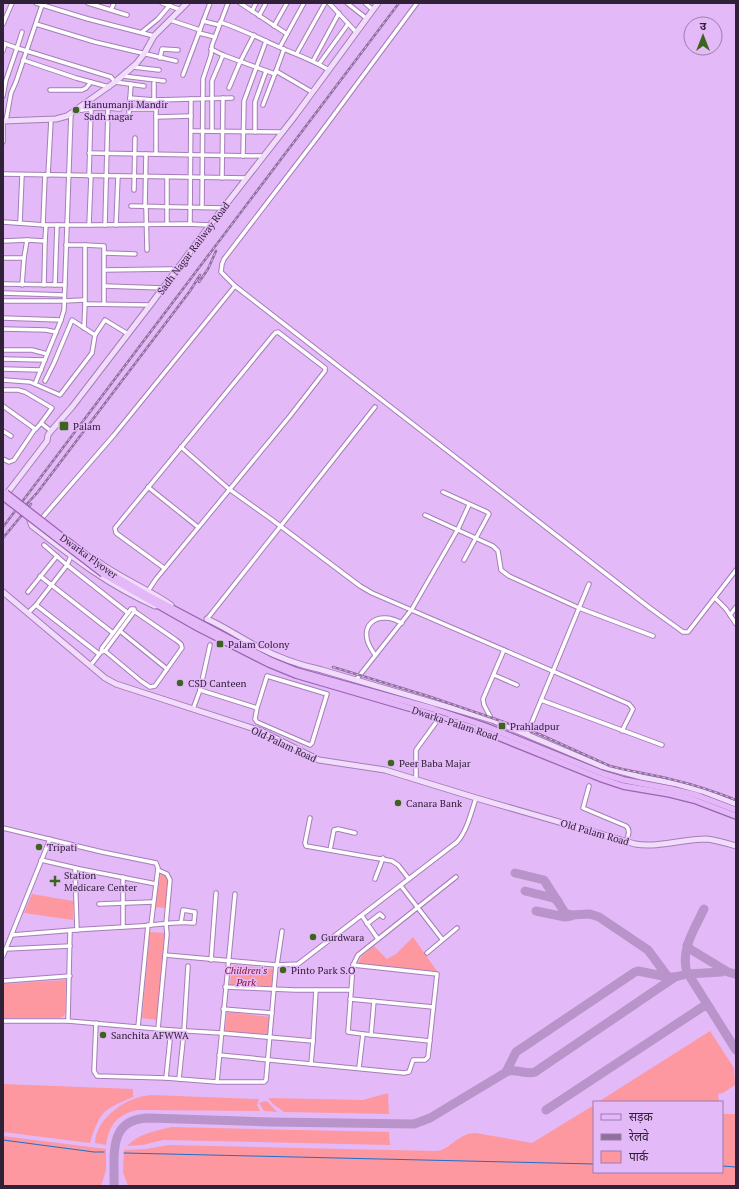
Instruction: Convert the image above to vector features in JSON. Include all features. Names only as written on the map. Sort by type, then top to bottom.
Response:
[{"type":"main road","name":"Dwarka Flyover","points":[[4,493],[103,574],[180,615]]},
{"type":"main road","name":"Dwarka-Palam Road","points":[[180,615],[269,664],[296,675],[440,717],[504,739],[602,779],[623,786],[670,794],[736,816]]},
{"type":"main road","name":"Dwarka-Palam Road","points":[[180,615],[270,660],[297,670],[434,709],[485,726],[624,780],[671,789],[736,810]]},
{"type":"street","points":[[3,24],[12,3]]},
{"type":"street","points":[[36,3],[88,19],[154,36]]},
{"type":"street","points":[[88,3],[127,14]]},
{"type":"street","points":[[111,10],[114,3]]},
{"type":"street","points":[[162,3],[181,10]]},
{"type":"street","points":[[4,121],[51,120],[64,118],[115,82],[133,67],[144,54],[154,36],[187,3]]},
{"type":"street","points":[[183,75],[210,3]]},
{"type":"street","points":[[202,207],[203,79],[211,55],[211,49],[228,3]]},
{"type":"street","points":[[240,3],[287,34]]},
{"type":"street","points":[[252,11],[256,3]]},
{"type":"street","points":[[259,16],[266,3]]},
{"type":"street","points":[[274,26],[287,3]]},
{"type":"street","points":[[263,105],[287,34],[304,3]]},
{"type":"street","points":[[297,53],[325,3]]},
{"type":"street","points":[[329,3],[356,32]]},
{"type":"street","points":[[347,3],[366,18]]},
{"type":"street","points":[[366,3],[373,10]]},
{"type":"street","name":"Sadh Nagar Railway Road","points":[[4,493],[48,441],[48,434],[72,407],[151,305],[378,3]]},
{"type":"street","points":[[417,3],[223,261],[221,272],[235,286],[683,632],[688,632],[736,570]]},
{"type":"street","points":[[3,142],[4,121],[11,93],[42,5]]},
{"type":"street","points":[[142,32],[158,19],[170,5]]},
{"type":"street","points":[[313,61],[339,13]]},
{"type":"street","points":[[170,20],[215,37]]},
{"type":"street","points":[[203,21],[235,27],[297,53],[329,70]]},
{"type":"street","points":[[36,24],[96,42],[176,61]]},
{"type":"street","points":[[319,64],[348,24]]},
{"type":"street","points":[[3,96],[6,80],[22,32]]},
{"type":"street","points":[[230,88],[240,62],[254,35]]},
{"type":"street","points":[[243,156],[244,101],[255,67],[266,41]]},
{"type":"street","points":[[3,51],[4,44],[111,78],[115,82],[144,86]]},
{"type":"street","points":[[160,58],[162,49],[178,50]]},
{"type":"street","points":[[211,49],[240,62],[266,71],[275,72],[312,92]]},
{"type":"street","points":[[212,131],[212,79],[223,55]]},
{"type":"street","points":[[23,60],[108,87]]},
{"type":"street","points":[[133,67],[159,70]]},
{"type":"street","points":[[255,132],[254,102],[266,71]]},
{"type":"street","points":[[123,76],[164,81]]},
{"type":"street","points":[[50,90],[82,90],[91,82]]},
{"type":"street","points":[[154,83],[154,100]]},
{"type":"street","points":[[131,84],[129,111],[156,108],[156,154]]},
{"type":"street","points":[[130,98],[154,100],[232,98]]},
{"type":"street","points":[[222,178],[223,98]]},
{"type":"street","points":[[190,224],[191,99]]},
{"type":"street","points":[[105,226],[108,108]]},
{"type":"street","points":[[72,112],[91,109],[120,109]]},
{"type":"street","points":[[89,225],[89,153],[91,109]]},
{"type":"street","points":[[35,384],[63,313],[72,112]]},
{"type":"street","points":[[156,117],[191,116]]},
{"type":"street","points":[[44,285],[46,175],[51,120]]},
{"type":"street","points":[[191,131],[281,132]]},
{"type":"street","points":[[134,190],[135,138]]},
{"type":"street","points":[[89,153],[263,156]]},
{"type":"street","points":[[146,154],[145,207],[147,250]]},
{"type":"street","points":[[3,174],[246,178]]},
{"type":"street","points":[[20,223],[22,175]]},
{"type":"street","points":[[116,226],[118,176]]},
{"type":"street","points":[[167,177],[167,224]]},
{"type":"street","points":[[131,206],[223,208]]},
{"type":"street","points":[[3,222],[44,225],[105,226],[146,224],[210,225]]},
{"type":"street","points":[[55,285],[57,225]]},
{"type":"street","points":[[22,285],[27,240]]},
{"type":"street","points":[[3,241],[45,241]]},
{"type":"street","points":[[66,245],[104,245],[104,304]]},
{"type":"street","points":[[84,328],[85,245]]},
{"type":"street","points":[[105,253],[136,254]]},
{"type":"street","points":[[3,258],[24,258]]},
{"type":"street","points":[[105,270],[176,270]]},
{"type":"street","points":[[3,284],[65,285]]},
{"type":"street","points":[[104,286],[163,288]]},
{"type":"street","points":[[42,518],[127,420],[235,286]]},
{"type":"street","points":[[3,294],[64,294]]},
{"type":"street","points":[[3,301],[151,305]]},
{"type":"street","points":[[3,318],[61,320]]},
{"type":"street","points":[[45,381],[71,321],[73,320],[95,335]]},
{"type":"street","points":[[3,380],[27,381],[60,395],[92,353],[95,335],[105,320],[128,334]]},
{"type":"street","points":[[3,330],[49,330],[56,332]]},
{"type":"street","points":[[148,591],[164,568],[324,372],[324,368],[278,332],[276,332],[114,530],[164,568]]},
{"type":"street","points":[[3,350],[32,350],[47,354]]},
{"type":"street","points":[[3,359],[45,360]]},
{"type":"street","points":[[3,369],[41,370]]},
{"type":"street","points":[[3,390],[18,390],[25,392],[52,408],[36,430],[35,429],[14,460],[9,462],[3,459]]},
{"type":"street","points":[[3,406],[35,429]]},
{"type":"street","points":[[375,407],[207,619],[252,644],[302,666],[322,670],[492,720],[601,766],[709,793],[736,804]]},
{"type":"street","points":[[41,423],[51,431]]},
{"type":"street","points":[[3,432],[12,436]]},
{"type":"street","points":[[181,447],[229,489],[281,526],[360,586],[631,705],[633,709],[622,731]]},
{"type":"street","points":[[148,487],[198,527]]},
{"type":"street","points":[[443,492],[489,514],[464,560]]},
{"type":"street","points":[[356,680],[412,609],[458,529],[469,505]]},
{"type":"street","points":[[425,515],[476,537],[496,548],[498,551],[500,565],[504,573],[579,608],[653,636]]},
{"type":"street","points":[[37,516],[42,518],[98,562],[157,596],[180,615],[114,585],[71,556],[31,525],[30,521],[32,517],[37,516]]},
{"type":"street","points":[[44,544],[67,565],[128,613]]},
{"type":"street","points":[[28,592],[57,556]]},
{"type":"street","points":[[28,612],[36,605],[67,565],[71,556]]},
{"type":"street","points":[[40,576],[113,633]]},
{"type":"street","points":[[527,734],[589,584]]},
{"type":"street","name":"Old Palam Road","points":[[3,592],[90,666],[105,678],[116,684],[261,731],[319,760],[385,770],[476,798],[644,846],[706,839],[725,842],[736,846]]},
{"type":"street","points":[[715,598],[736,624]]},
{"type":"street","points":[[36,605],[150,687],[155,686],[182,648],[181,644],[134,611],[132,608],[102,648],[102,652]]},
{"type":"street","points":[[730,615],[736,607]]},
{"type":"street","points":[[90,666],[120,631],[134,611]]},
{"type":"street","points":[[375,655],[367,638],[367,629],[370,623],[374,620],[386,618],[402,623]]},
{"type":"street","points":[[120,631],[167,669]]},
{"type":"street","points":[[193,709],[200,690],[210,645]]},
{"type":"street","points":[[492,720],[483,701],[504,650]]},
{"type":"street","points":[[494,675],[517,685]]},
{"type":"street","points":[[267,676],[326,694],[310,745],[257,722],[255,719],[257,708],[267,676]]},
{"type":"street","points":[[200,690],[257,708]]},
{"type":"street","points":[[542,700],[662,745]]},
{"type":"street","points":[[416,780],[416,750],[440,717]]},
{"type":"street","points":[[589,786],[583,808],[589,812],[626,826],[629,832],[626,842]]},
{"type":"street","points":[[165,955],[276,965],[298,964],[457,842],[461,838],[476,798]]},
{"type":"street","points":[[310,818],[305,845],[383,858],[395,862],[409,879]]},
{"type":"street","points":[[3,828],[102,852],[154,862],[157,864],[158,870],[149,925],[138,1027]]},
{"type":"street","points":[[330,850],[334,830],[338,829],[355,832]]},
{"type":"street","points":[[3,956],[50,839]]},
{"type":"street","points":[[375,878],[383,858]]},
{"type":"street","points":[[42,860],[68,867],[156,884]]},
{"type":"street","points":[[75,868],[77,930]]},
{"type":"street","points":[[158,870],[167,874],[170,878],[166,924],[167,934],[158,1029]]},
{"type":"street","points":[[123,877],[123,926]]},
{"type":"street","points":[[430,1041],[348,1032],[353,964],[358,955],[456,877]]},
{"type":"street","points":[[401,886],[442,939]]},
{"type":"street","points":[[212,960],[216,892]]},
{"type":"street","points":[[216,1082],[235,894]]},
{"type":"street","points":[[99,904],[153,902]]},
{"type":"street","points":[[12,935],[181,922],[194,924],[195,912],[183,910],[181,922]]},
{"type":"street","points":[[367,924],[380,914],[383,917]]},
{"type":"street","points":[[362,916],[378,939]]},
{"type":"street","points":[[372,931],[377,928]]},
{"type":"street","points":[[427,953],[457,928]]},
{"type":"street","points":[[68,1021],[70,931]]},
{"type":"street","points":[[96,1023],[94,1071],[95,1075],[97,1076],[166,1078],[216,1082],[265,1082],[267,1079],[276,965],[282,931]]},
{"type":"street","points":[[6,949],[70,946]]},
{"type":"street","points":[[219,1054],[407,1073],[411,1069],[413,1060],[427,1059],[437,978],[436,974],[353,964]]},
{"type":"street","points":[[179,1079],[188,966]]},
{"type":"street","points":[[3,981],[70,976]]},
{"type":"street","points":[[225,987],[274,990],[351,990]]},
{"type":"street","points":[[311,1064],[316,990]]},
{"type":"street","points":[[350,999],[433,1007]]},
{"type":"street","points":[[371,1035],[374,1001]]},
{"type":"street","points":[[223,1009],[272,1013]]},
{"type":"street","points":[[3,1022],[68,1021],[313,1041]]},
{"type":"street","points":[[166,1078],[171,1030]]},
{"type":"street","points":[[359,1068],[362,1034]]},
{"type":"green space","points":[[161,872],[169,878],[166,908],[155,907]]},
{"type":"green space","points":[[32,894],[73,901],[73,920],[24,913]]},
{"type":"green space","points":[[150,932],[166,933],[157,1020],[142,1018]]},
{"type":"green space","points":[[413,937],[439,974],[358,964],[361,957],[374,946],[387,959],[396,954]]},
{"type":"green space","name":"Children's Park","points":[[234,965],[275,969],[273,989],[230,985],[232,967]]},
{"type":"green space","points":[[66,980],[64,1016],[60,1018],[3,1018],[3,984]]},
{"type":"green space","points":[[227,1012],[270,1017],[268,1036],[225,1031]]},
{"type":"green space","points":[[710,1031],[734,1068],[735,1085],[723,1093],[718,1094],[719,1101],[600,1101]]},
{"type":"green space","points":[[3,1084],[133,1089],[133,1097],[115,1105],[104,1113],[97,1124],[90,1143],[3,1132]]},
{"type":"green space","points":[[388,1093],[389,1114],[284,1112],[273,1104],[268,1098],[363,1100]]},
{"type":"green space","points":[[152,1095],[259,1099],[257,1105],[260,1111],[137,1110],[124,1115],[115,1122],[109,1132],[106,1145],[95,1143],[101,1125],[115,1110],[133,1099]]},
{"type":"green space","points":[[266,1101],[277,1112],[264,1111],[259,1103]]},
{"type":"green space","points":[[593,1106],[593,1173],[723,1173],[723,1114],[736,1114],[736,1186],[128,1186],[123,1172],[124,1150],[146,1149],[169,1145],[436,1151],[446,1148],[459,1138],[476,1133],[532,1143]]},
{"type":"green space","points":[[171,1127],[389,1132],[390,1145],[163,1140],[143,1145],[127,1146],[142,1136]]},
{"type":"green space","points":[[3,1136],[106,1149],[106,1170],[101,1186],[3,1186]]},
{"type":"waterway","points":[[3,1140],[104,1152]]},
{"type":"waterway","points":[[124,1153],[593,1164]]},
{"type":"waterway","points":[[723,1166],[736,1167]]},
{"type":"taxiway","points":[[515,873],[544,880],[565,913],[572,915],[590,914],[599,917],[648,950],[668,977],[675,977]]},
{"type":"taxiway","points":[[525,891],[553,898],[558,901]]},
{"type":"taxiway","points":[[704,909],[687,947],[685,964],[687,972],[736,1050]]},
{"type":"taxiway","points":[[536,911],[565,917],[571,916]]},
{"type":"taxiway","points":[[687,945],[690,949],[728,972],[735,974]]},
{"type":"taxiway","points":[[506,1072],[516,1052],[635,972],[638,971],[668,977]]},
{"type":"taxiway","points":[[114,1186],[114,1151],[116,1140],[120,1131],[126,1124],[136,1120],[150,1118],[271,1122],[414,1124],[430,1118],[508,1071],[529,1073],[535,1072],[675,977],[687,974],[722,972]]},
{"type":"taxiway","points":[[546,1110],[704,1006],[709,1007]]},
{"type":"railway","points":[[3,527],[399,3]]},
{"type":"railway","points":[[199,282],[208,269],[216,251]]},
{"type":"railway","points":[[25,506],[37,493],[190,291],[200,275]]},
{"type":"railway","points":[[3,538],[31,504]]},
{"type":"railway","points":[[333,667],[431,697],[539,734],[610,766],[682,782],[736,800]]},
{"type":"place","name":"Hanumanji Mandir Sadh nagar","points":[[76,110]]},
{"type":"place","name":"Palam","points":[[64,426]]},
{"type":"place","name":"Palam Colony","points":[[220,644]]},
{"type":"place","name":"CSD Canteen","points":[[180,683]]},
{"type":"place","name":"Prahladpur","points":[[502,726]]},
{"type":"place","name":"Peer Baba Majar","points":[[391,763]]},
{"type":"place","name":"Canara Bank","points":[[398,803]]},
{"type":"place","name":"Tripati","points":[[39,847]]},
{"type":"place","name":"Station Medicare Center","points":[[55,881]]},
{"type":"place","name":"Gurdwara","points":[[313,937]]},
{"type":"place","name":"Pinto Park S.O","points":[[283,970]]},
{"type":"place","name":"Sanchita AFWWA","points":[[103,1035]]}]
